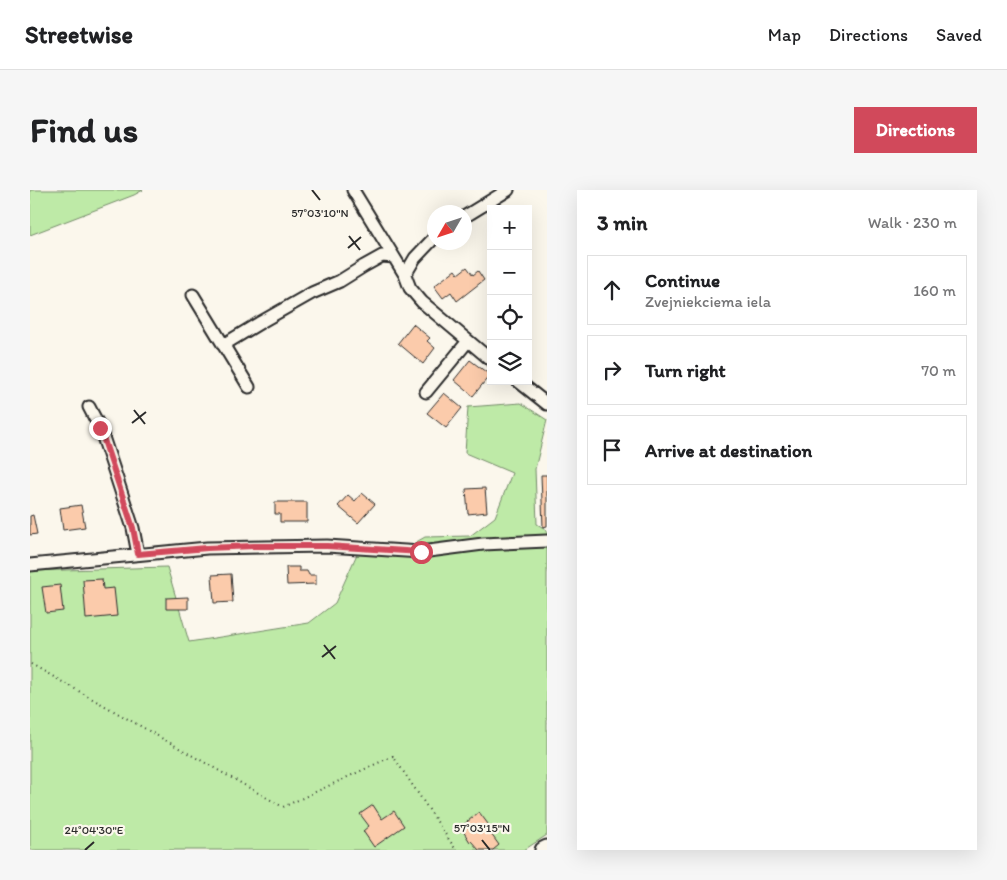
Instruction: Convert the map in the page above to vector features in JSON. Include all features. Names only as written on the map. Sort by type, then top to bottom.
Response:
[{"type":"main road","points":[[543,850],[547,848]]},
{"type":"street","points":[[353,190],[405,274],[410,288],[422,302],[487,357]]},
{"type":"street","points":[[472,212],[508,190]]},
{"type":"street","points":[[405,274],[415,258],[427,245]]},
{"type":"street","points":[[223,345],[312,293],[340,281],[376,259],[382,256],[394,257]]},
{"type":"street","points":[[193,295],[249,388]]},
{"type":"street","points":[[426,392],[468,342]]},
{"type":"street","points":[[523,385],[547,404]]},
{"type":"street","points":[[90,407],[100,428],[117,479],[133,528],[138,554]]},
{"type":"street","points":[[30,565],[207,548],[327,546],[421,552],[483,544],[547,541]]},
{"type":"path","points":[[31,664],[282,807],[393,756],[456,850]]},
{"type":"green space","points":[[30,190],[143,190],[30,235]]},
{"type":"green space","points":[[521,403],[547,420],[535,469],[537,524],[547,530],[547,835],[524,850],[30,850],[30,571],[167,567],[189,642],[309,623],[335,603],[357,554],[392,556],[425,537],[470,536],[495,517],[512,473],[465,453],[468,407]]},
{"type":"building","points":[[467,267],[473,275],[478,271],[484,280],[457,301],[451,292],[443,298],[434,286],[455,270],[458,274]]},
{"type":"building","points":[[413,324],[430,338],[427,341],[435,348],[423,364],[398,343]]},
{"type":"building","points":[[470,360],[487,373],[487,379],[473,396],[454,380]]},
{"type":"building","points":[[444,393],[462,408],[446,428],[427,413]]},
{"type":"building","points":[[541,475],[547,475],[547,526],[543,527]]},
{"type":"building","points":[[485,488],[487,512],[468,514],[466,489]]},
{"type":"building","points":[[362,493],[375,504],[358,523],[338,506],[348,495],[355,501]]},
{"type":"building","points":[[275,502],[307,502],[307,522],[280,522],[280,514],[275,514]]},
{"type":"building","points":[[81,505],[85,527],[63,530],[60,508]]},
{"type":"building","points":[[33,515],[37,534],[30,535],[30,516]]},
{"type":"building","points":[[286,567],[299,567],[299,571],[307,571],[309,575],[316,575],[316,584],[287,585]]},
{"type":"building","points":[[231,574],[233,602],[214,603],[212,575]]},
{"type":"building","points":[[102,579],[103,589],[114,588],[117,616],[86,619],[83,580]]},
{"type":"building","points":[[60,585],[63,611],[46,613],[42,587]]},
{"type":"building","points":[[188,597],[188,609],[166,609],[166,598]]},
{"type":"building","points":[[373,805],[382,819],[394,811],[404,826],[374,847],[363,831],[369,826],[360,814]]},
{"type":"building","points":[[479,812],[494,832],[491,834],[499,845],[493,850],[479,850],[470,842],[463,831],[465,830],[462,826]]},
{"type":"route","points":[[100,428],[133,528],[138,554],[254,546],[327,546],[421,552]]}]
